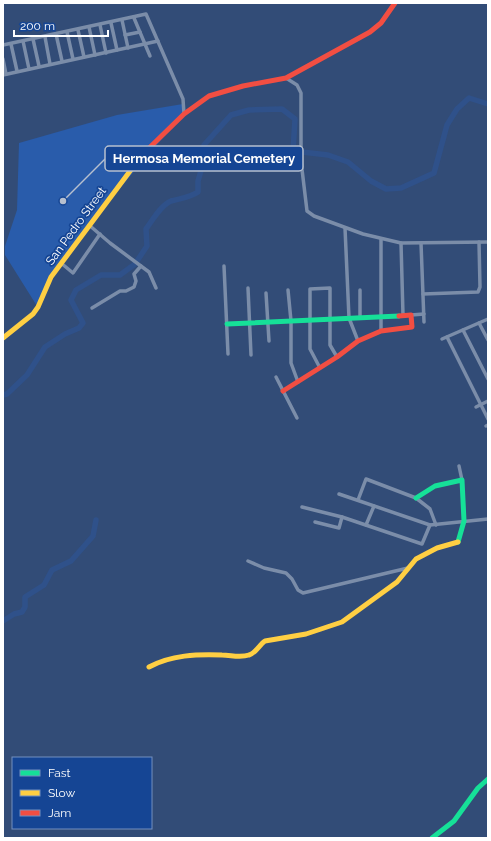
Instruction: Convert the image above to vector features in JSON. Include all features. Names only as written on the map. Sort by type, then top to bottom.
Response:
[{"type":"street","name":"San Pedro Street","points":[[3,338],[33,314],[38,307],[47,283],[89,225],[144,153],[184,114],[209,96],[243,86],[286,78],[370,32],[381,23],[395,3]]},
{"type":"street","points":[[3,45],[134,18],[146,14],[183,99],[184,114]]},
{"type":"street","points":[[134,18],[150,56]]},
{"type":"street","points":[[122,20],[128,48]]},
{"type":"street","points":[[111,22],[117,50]]},
{"type":"street","points":[[100,25],[106,53]]},
{"type":"street","points":[[90,27],[96,55]]},
{"type":"street","points":[[78,30],[84,57]]},
{"type":"street","points":[[67,32],[73,59]]},
{"type":"street","points":[[125,35],[140,32]]},
{"type":"street","points":[[56,34],[62,62]]},
{"type":"street","points":[[45,37],[50,64]]},
{"type":"street","points":[[33,39],[39,66]]},
{"type":"street","points":[[22,41],[29,69]]},
{"type":"street","points":[[3,59],[5,74],[158,41]]},
{"type":"street","points":[[11,44],[17,72]]},
{"type":"street","points":[[286,78],[297,85],[301,93],[301,161],[307,210],[314,216],[381,240],[401,243],[488,242]]},
{"type":"street","points":[[89,225],[149,272],[156,288]]},
{"type":"street","points":[[345,228],[349,318],[358,341]]},
{"type":"street","points":[[61,263],[73,273],[100,234]]},
{"type":"street","points":[[381,240],[381,332]]},
{"type":"street","points":[[423,294],[478,292],[480,287],[479,242]]},
{"type":"street","points":[[401,243],[403,315]]},
{"type":"street","points":[[421,243],[424,322]]},
{"type":"street","points":[[92,308],[120,291],[126,291],[134,287],[136,281],[134,274],[140,264]]},
{"type":"street","points":[[224,266],[228,354]]},
{"type":"street","points":[[248,288],[251,355]]},
{"type":"street","points":[[320,368],[310,349],[310,289],[330,288],[330,345],[337,357]]},
{"type":"street","points":[[288,290],[291,321],[291,363],[298,382]]},
{"type":"street","points":[[360,290],[360,317]]},
{"type":"street","points":[[266,293],[269,341]]},
{"type":"street","points":[[227,324],[424,314]]},
{"type":"street","points":[[283,391],[337,357],[358,341],[381,332],[412,327],[411,315]]},
{"type":"street","points":[[442,339],[488,319]]},
{"type":"street","points":[[479,323],[488,340]]},
{"type":"street","points":[[463,330],[488,379]]},
{"type":"street","points":[[447,337],[481,405],[486,412],[488,419]]},
{"type":"street","points":[[276,377],[297,418]]},
{"type":"street","points":[[476,407],[488,401]]},
{"type":"street","points":[[149,667],[160,660],[178,657],[219,655],[239,657],[252,654],[260,644],[265,641],[306,634],[335,625],[393,585],[416,559],[431,550],[458,543],[464,521],[462,480],[459,466]]},
{"type":"street","points":[[358,500],[366,479],[416,498],[430,509],[436,525]]},
{"type":"street","points":[[416,498],[435,486],[462,480]]},
{"type":"street","points":[[339,494],[430,525],[488,519]]},
{"type":"street","points":[[366,525],[374,506]]},
{"type":"street","points":[[302,507],[342,517],[422,544],[430,525]]},
{"type":"street","points":[[315,522],[339,528],[342,517]]},
{"type":"street","points":[[248,561],[264,568],[286,573],[292,579],[298,590],[303,593],[408,568]]},
{"type":"street","points":[[432,838],[454,821],[478,788],[488,779]]},
{"type":"shaded area","points":[[183,104],[184,113],[91,222],[49,277],[37,306],[5,255],[5,246],[17,210],[19,143],[117,115]]},
{"type":"waterway","points":[[3,395],[7,394],[27,375],[45,347],[65,334],[79,328],[83,323],[71,300],[76,290],[101,275],[120,275],[135,264],[147,246],[146,229],[160,210],[171,201],[188,197],[198,192],[198,181],[203,164],[204,145],[231,115],[249,110],[282,109],[295,119],[293,151],[328,155],[348,162],[371,181],[386,189],[401,188],[434,173],[447,125],[457,109],[469,98],[488,104]]},
{"type":"waterway","points":[[3,621],[14,614],[22,612],[25,607],[25,597],[44,585],[52,570],[71,561],[93,536],[96,520]]},
{"type":"traffic: fast","points":[[227,324],[399,316]]},
{"type":"traffic: fast","points":[[416,498],[435,486],[462,480],[464,521],[458,542]]},
{"type":"traffic: fast","points":[[432,838],[454,821],[478,788],[488,779]]},
{"type":"traffic: slow","points":[[3,338],[33,314],[38,307],[51,277],[142,155]]},
{"type":"traffic: slow","points":[[149,667],[166,660],[184,656],[246,656],[254,653],[265,641],[306,634],[342,622],[397,582],[416,559],[437,548],[458,542]]},
{"type":"traffic: jam","points":[[142,155],[184,114],[209,96],[243,86],[286,78],[370,32],[381,23],[395,3]]},
{"type":"traffic: jam","points":[[283,391],[337,357],[358,341],[381,331],[412,327],[411,315],[399,316]]},
{"type":"place","name":"Hermosa Memorial Cemetery","points":[[63,201]]}]
